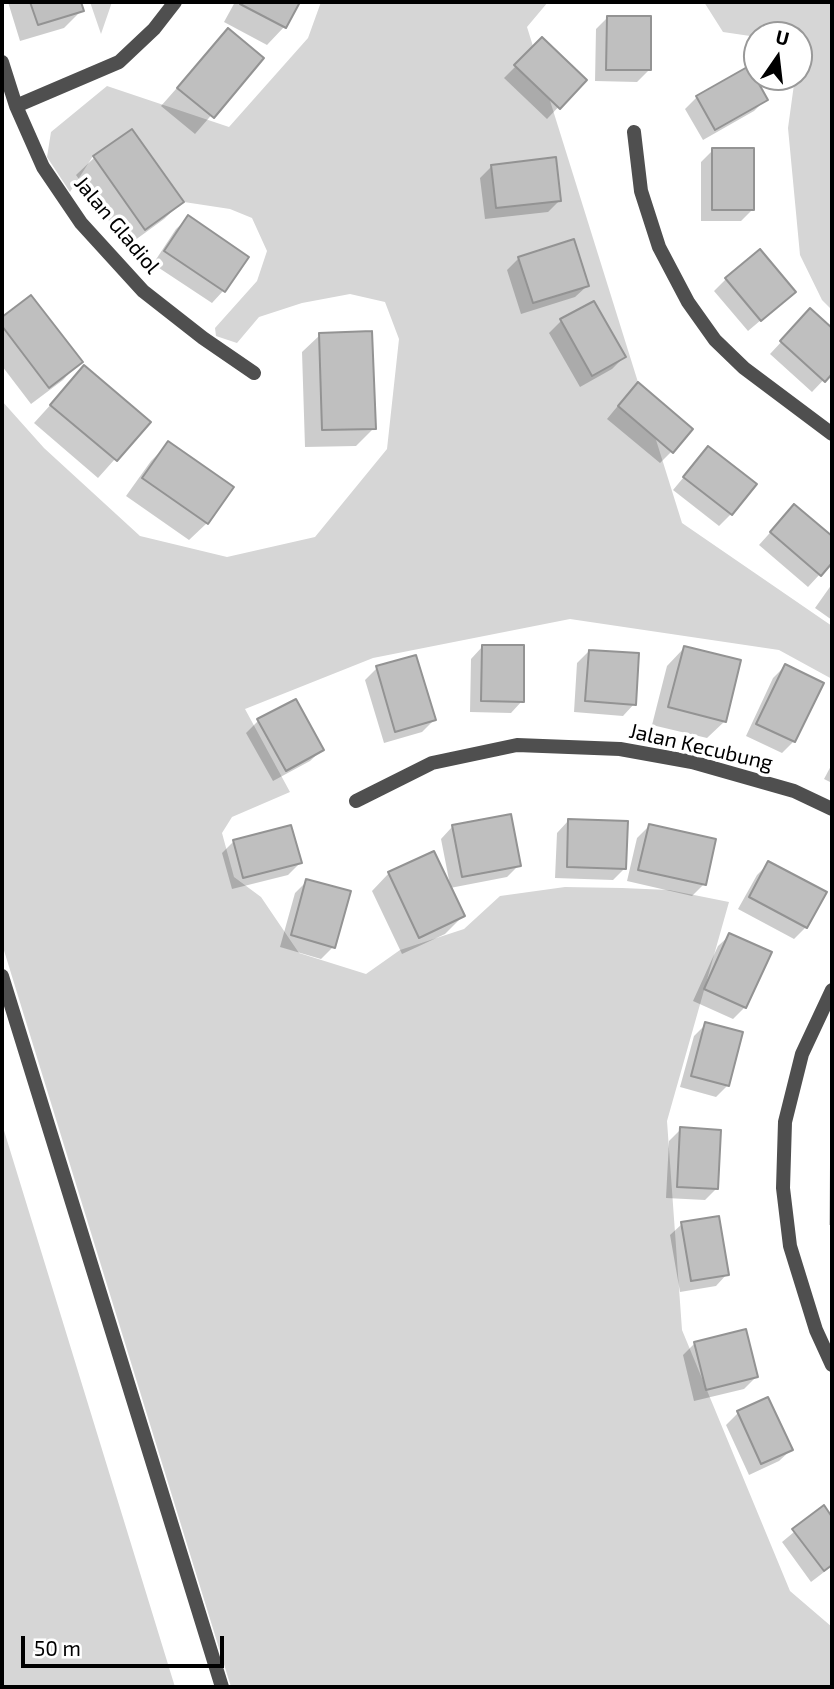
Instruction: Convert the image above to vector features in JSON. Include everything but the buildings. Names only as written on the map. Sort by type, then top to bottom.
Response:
[{"type":"street","points":[[16,106],[119,62],[155,29],[175,2]]},
{"type":"street","name":"Jalan Gladiol","points":[[2,62],[16,106],[43,167],[81,223],[143,291],[203,338],[254,373]]},
{"type":"street","points":[[634,132],[641,191],[659,247],[688,302],[715,340],[744,368],[832,434]]},
{"type":"street","name":"Jalan Kecubung","points":[[356,801],[432,762],[517,745],[620,749],[692,762],[794,791],[832,810]]},
{"type":"street","points":[[2,976],[222,1687]]},
{"type":"street","points":[[832,990],[802,1054],[796,1077],[785,1122],[783,1188],[790,1246],[816,1330],[832,1364]]},
{"type":"shaded area","points":[[90,2],[112,2],[101,34]]},
{"type":"shaded area","points":[[321,2],[548,2],[527,27],[682,523],[832,626],[832,679],[779,650],[570,619],[373,658],[245,709],[290,792],[232,817],[222,833],[234,877],[261,897],[299,953],[366,974],[400,950],[464,929],[500,896],[565,887],[622,888],[669,890],[729,902],[667,1121],[682,1330],[790,1591],[832,1627],[832,1687],[231,1687],[2,944],[2,401],[44,448],[140,536],[227,557],[315,537],[387,449],[399,339],[385,302],[350,294],[302,303],[259,317],[237,343],[216,336],[215,328],[257,281],[267,251],[252,218],[230,209],[184,202],[132,129],[93,156],[70,192],[47,157],[51,132],[107,86],[229,127],[308,38]]},
{"type":"shaded area","points":[[704,2],[832,2],[832,310],[822,300],[800,255],[788,128],[793,91],[813,91],[813,21],[743,21],[743,35],[723,32]]},
{"type":"shaded area","points":[[2,1124],[175,1687],[2,1687]]}]
